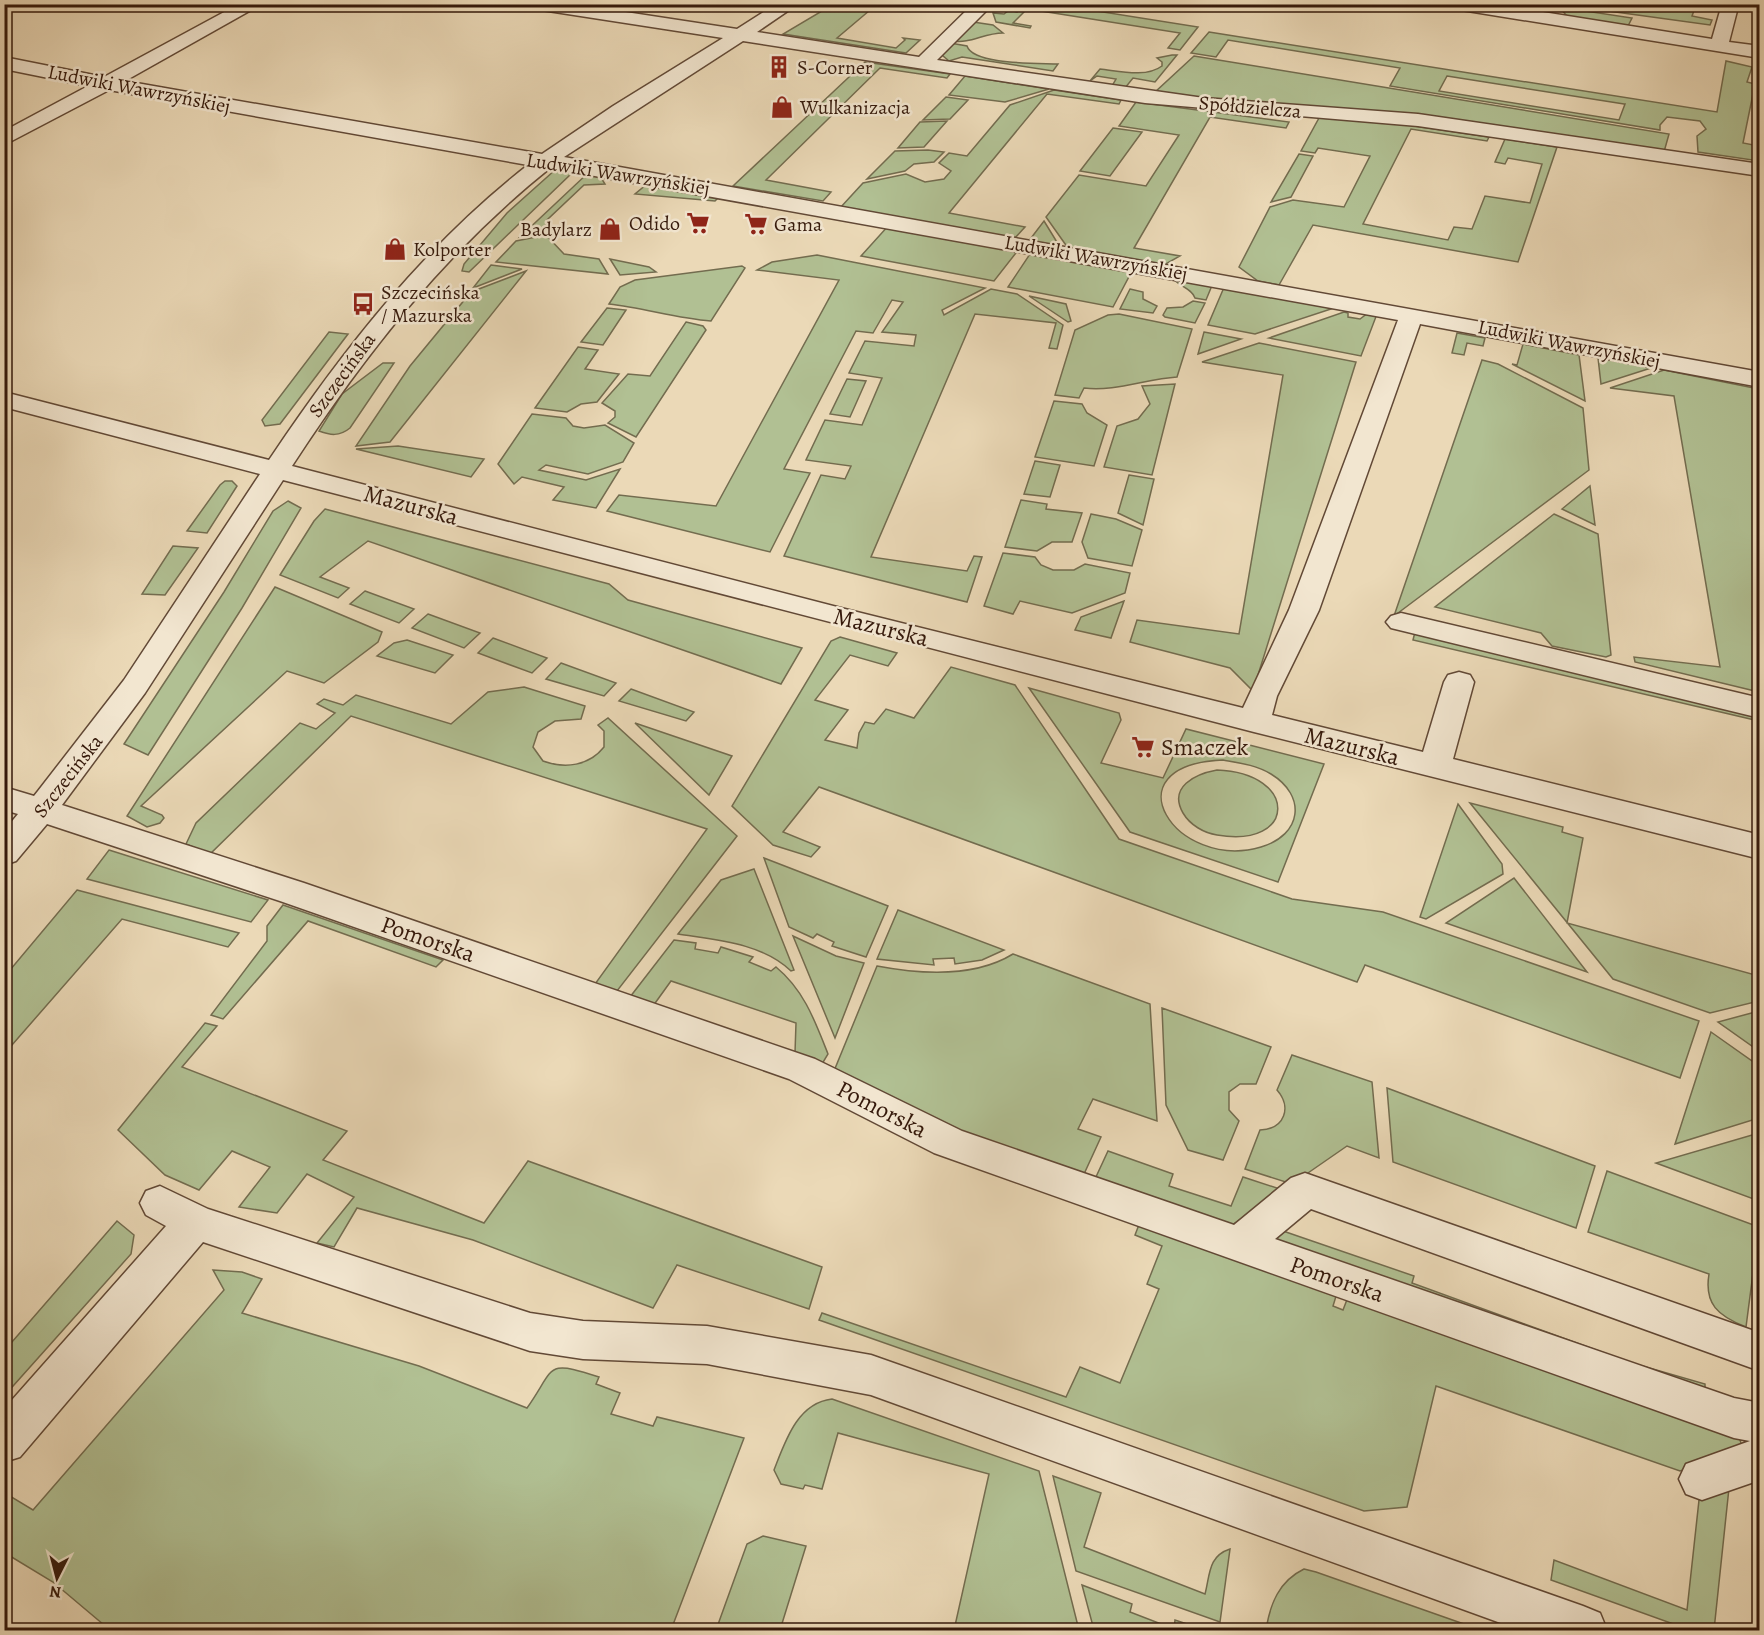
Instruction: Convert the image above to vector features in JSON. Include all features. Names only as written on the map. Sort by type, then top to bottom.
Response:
[{"type":"street","points":[[4,139],[253,4]]},
{"type":"street","name":"Spółdzielcza","points":[[535,4],[1204,104],[1418,120],[1760,170]]},
{"type":"street","name":"Szczecińska","points":[[4,853],[42,811],[91,749],[166,640],[338,377],[403,297],[463,236],[547,161],[613,115],[789,4]]},
{"type":"street","points":[[924,62],[984,4]]},
{"type":"street","points":[[1455,4],[1551,12],[1719,46],[1760,52]]},
{"type":"street","points":[[1719,46],[1729,7]]},
{"type":"street","name":"Ludwiki Wawrzyńskiej","points":[[4,63],[509,156],[1412,315],[1760,380]]},
{"type":"street","points":[[1254,722],[1262,696],[1304,610],[1390,366],[1412,315]]},
{"type":"street","name":"Mazurska","points":[[4,399],[833,615],[1254,722],[1760,846]]},
{"type":"street","points":[[1401,622],[1760,708]]},
{"type":"street","points":[[1435,766],[1459,682]]},
{"type":"street","name":"Pomorska","points":[[4,798],[154,846],[802,1069],[938,1138],[1723,1414],[1760,1423]]},
{"type":"street","points":[[1239,1245],[1305,1190],[1760,1352]]},
{"type":"street","points":[[4,1442],[178,1212],[519,1328],[557,1338],[707,1344],[871,1375],[1583,1630]]},
{"type":"street","points":[[1702,1479],[1760,1459]]},
{"type":"green space","points":[[832,5],[876,5],[837,38],[896,48],[905,40],[903,38],[920,40],[906,53],[783,34]]},
{"type":"green space","points":[[1026,5],[1074,11],[1078,8],[1198,27],[1180,50],[1168,48],[1180,33],[1022,8]]},
{"type":"green space","points":[[1593,5],[1622,5],[1668,11],[1671,5],[1715,5],[1713,10],[1695,8],[1692,16],[1712,20],[1710,25],[1601,10]]},
{"type":"green space","points":[[1559,7],[1632,18],[1628,26],[1567,16]]},
{"type":"green space","points":[[1012,8],[1026,10],[1013,23],[1031,26],[1030,28],[996,22],[993,13],[1004,14]]},
{"type":"green space","points":[[973,22],[993,25],[1003,33],[959,42],[953,41]]},
{"type":"green space","points":[[1209,32],[1717,112],[1726,61],[1752,67],[1747,82],[1755,84],[1743,143],[1759,146],[1759,161],[1698,152],[1697,136],[1706,129],[1700,121],[1667,117],[1660,125],[1660,130],[1390,86],[1400,68],[1228,40],[1216,57],[1191,53]],"holes":[[[1447,76],[1625,104],[1619,120],[1439,91]]]},
{"type":"green space","points":[[950,43],[967,46],[981,57],[993,60],[1058,64],[1053,71],[962,57],[949,61],[942,55]]},
{"type":"green space","points":[[1177,55],[1155,82],[1133,78],[1125,88],[1112,86],[1116,79],[1097,76],[1090,81],[1100,69],[1132,73],[1156,70],[1162,66],[1162,62],[1157,58]]},
{"type":"green space","points":[[1194,56],[1669,134],[1664,152],[1154,93]]},
{"type":"green space","points":[[865,62],[950,74],[947,78],[880,68],[766,180],[831,192],[823,201],[733,186]]},
{"type":"green space","points":[[965,76],[1049,89],[1005,102],[949,95]]},
{"type":"green space","points":[[1054,90],[1121,100],[1119,104],[1047,94],[949,213],[1025,227],[1014,239],[840,208],[863,183],[906,174],[925,182],[944,179],[951,171],[939,163],[949,153],[967,156],[1010,105]]},
{"type":"green space","points":[[946,97],[968,100],[950,119],[923,120]]},
{"type":"green space","points":[[1136,102],[1289,122],[1286,128],[1210,117],[1134,248],[1180,256],[1164,265],[1068,248],[1046,217],[1079,175],[1146,186],[1179,135],[1119,126]]},
{"type":"green space","points":[[1319,118],[1387,122],[1489,137],[1487,141],[1411,129],[1363,224],[1448,240],[1454,227],[1472,229],[1485,196],[1530,203],[1542,164],[1508,158],[1505,164],[1495,162],[1505,139],[1557,147],[1518,262],[1313,225],[1279,285],[1258,281],[1239,267],[1270,207],[1293,200],[1344,207],[1370,156],[1318,148],[1315,153],[1301,151]]},
{"type":"green space","points":[[947,121],[924,147],[898,148],[920,122]]},
{"type":"green space","points":[[1113,128],[1142,132],[1110,176],[1080,171]]},
{"type":"green space","points":[[895,151],[944,152],[934,162],[914,164],[905,171],[867,179]]},
{"type":"green space","points":[[1299,154],[1313,156],[1291,197],[1271,202]]},
{"type":"green space","points":[[555,170],[573,172],[469,272],[462,271],[464,264],[507,213]]},
{"type":"green space","points":[[589,172],[600,176],[605,184],[584,185],[547,220],[544,232],[520,237]]},
{"type":"green space","points":[[647,184],[718,198],[715,201],[635,194]]},
{"type":"green space","points":[[1044,221],[1060,247],[1028,242]]},
{"type":"green space","points":[[889,225],[1019,249],[994,281],[861,256]]},
{"type":"green space","points":[[546,235],[564,254],[599,259],[608,274],[496,262],[516,241]]},
{"type":"green space","points":[[1032,251],[1133,269],[1113,307],[1008,287]]},
{"type":"green space","points":[[817,255],[985,288],[942,310],[944,315],[991,289],[1017,294],[1063,325],[1057,349],[1049,348],[1056,323],[975,314],[871,557],[967,571],[974,556],[982,557],[967,602],[784,556],[821,475],[845,479],[851,466],[806,460],[825,420],[862,425],[882,378],[849,373],[865,341],[914,346],[916,335],[882,332],[903,302],[892,300],[873,333],[856,331],[784,469],[810,473],[770,552],[607,511],[619,495],[716,506],[839,280],[757,270],[772,262]]},
{"type":"green space","points":[[610,259],[649,267],[656,272],[620,275]]},
{"type":"green space","points":[[491,265],[522,269],[473,288]]},
{"type":"green space","points":[[742,266],[745,268],[711,321],[609,304],[620,287],[635,280]]},
{"type":"green space","points":[[526,271],[390,442],[356,446],[410,366],[471,292]]},
{"type":"green space","points":[[1170,275],[1213,283],[1206,300],[1195,298]]},
{"type":"green space","points":[[1225,285],[1340,306],[1255,334],[1208,325]]},
{"type":"green space","points":[[1130,289],[1143,292],[1143,299],[1157,306],[1153,313],[1120,309]]},
{"type":"green space","points":[[1029,296],[1066,304],[1071,321],[1068,322]]},
{"type":"green space","points":[[1193,301],[1205,303],[1195,323],[1163,315],[1167,308],[1183,307]]},
{"type":"green space","points":[[607,308],[626,310],[603,345],[581,342]]},
{"type":"green space","points":[[1344,312],[1348,313],[1348,317],[1360,319],[1368,313],[1377,314],[1361,356],[1269,338]]},
{"type":"green space","points":[[1119,314],[1192,329],[1177,377],[1118,387],[1084,388],[1079,398],[1055,395],[1075,330],[1108,315]]},
{"type":"green space","points":[[686,322],[703,326],[706,330],[636,437],[608,423],[615,417],[615,411],[602,403],[628,374],[650,376]]},
{"type":"green space","points":[[329,332],[348,334],[280,424],[265,426],[262,420]]},
{"type":"green space","points":[[1204,332],[1241,339],[1198,354]]},
{"type":"green space","points":[[1457,333],[1485,338],[1483,346],[1467,343],[1464,355],[1452,353]]},
{"type":"green space","points":[[1259,343],[1356,362],[1253,691],[1230,668],[1130,642],[1137,620],[1239,634],[1283,375],[1202,362]]},
{"type":"green space","points":[[1523,344],[1579,355],[1585,401],[1512,364],[1517,365]]},
{"type":"green space","points":[[578,347],[598,350],[585,369],[619,374],[597,402],[581,404],[567,412],[535,408]]},
{"type":"green space","points":[[1598,358],[1651,368],[1601,384]]},
{"type":"green space","points":[[1482,360],[1498,364],[1583,408],[1589,470],[1394,616]]},
{"type":"green space","points":[[383,363],[394,363],[350,428],[335,434],[319,431],[342,394]]},
{"type":"green space","points":[[1664,370],[1759,389],[1759,692],[1635,662],[1634,657],[1720,667],[1674,396],[1610,388]]},
{"type":"green space","points":[[847,379],[866,381],[850,417],[830,414]]},
{"type":"green space","points":[[1175,384],[1152,475],[1104,467],[1117,426],[1138,419],[1150,404],[1142,386]]},
{"type":"green space","points":[[1054,401],[1082,404],[1087,413],[1107,425],[1094,466],[1035,457]]},
{"type":"green space","points":[[532,414],[566,418],[573,426],[584,428],[605,425],[634,443],[623,462],[588,474],[546,465],[539,470],[586,480],[620,469],[596,508],[553,500],[564,487],[522,477],[514,484],[498,464]]},
{"type":"green space","points":[[398,446],[484,459],[471,477],[356,449]]},
{"type":"green space","points":[[1035,461],[1060,465],[1050,497],[1024,494]]},
{"type":"green space","points":[[1129,475],[1154,479],[1143,525],[1118,513]]},
{"type":"green space","points":[[225,481],[232,481],[237,486],[207,533],[187,531],[220,485]]},
{"type":"green space","points":[[1590,486],[1595,525],[1562,509]]},
{"type":"green space","points":[[1021,500],[1047,504],[1046,509],[1082,513],[1072,542],[1052,542],[1037,551],[1005,547]]},
{"type":"green space","points":[[288,501],[301,508],[242,608],[148,755],[124,744],[224,592],[273,511]]},
{"type":"green space","points":[[325,509],[609,584],[628,600],[802,648],[781,684],[368,541],[320,577],[349,588],[338,598],[280,575],[314,521]]},
{"type":"green space","points":[[1091,514],[1116,519],[1142,530],[1132,566],[1088,558],[1082,542]]},
{"type":"green space","points":[[1554,514],[1598,534],[1611,655],[1606,657],[1552,646],[1541,633],[1435,607]]},
{"type":"green space","points":[[173,546],[198,548],[165,595],[142,594]]},
{"type":"green space","points":[[1003,553],[1035,557],[1041,565],[1053,570],[1074,570],[1085,564],[1130,573],[1125,593],[1072,613],[1020,601],[1013,614],[984,606]]},
{"type":"green space","points":[[275,587],[382,632],[378,642],[324,683],[287,671],[141,806],[162,815],[164,818],[160,823],[147,827],[127,816]]},
{"type":"green space","points":[[365,591],[414,609],[399,623],[350,604]]},
{"type":"green space","points":[[1124,601],[1111,638],[1075,630],[1081,617]]},
{"type":"green space","points":[[428,614],[480,633],[464,648],[412,628]]},
{"type":"green space","points":[[1415,632],[1759,714],[1759,721],[1413,640]]},
{"type":"green space","points":[[840,637],[897,653],[888,666],[850,655],[815,700],[848,710],[825,740],[857,748],[859,733],[865,722],[874,724],[886,709],[914,718],[951,667],[1015,685],[1119,839],[1292,899],[1383,912],[1699,1021],[1680,1078],[1365,965],[1357,982],[819,787],[783,832],[820,847],[811,857],[773,845],[732,806],[831,641]]},
{"type":"green space","points":[[493,638],[547,658],[532,673],[478,653]]},
{"type":"green space","points":[[407,640],[453,655],[435,673],[377,656],[394,643]]},
{"type":"green space","points":[[561,663],[616,683],[604,696],[546,679]]},
{"type":"green space","points":[[524,687],[585,706],[581,719],[555,721],[538,732],[533,747],[543,761],[568,765],[591,758],[604,747],[604,731],[598,725],[608,718],[737,836],[617,991],[595,984],[707,829],[351,716],[210,854],[186,844],[196,823],[300,723],[316,729],[335,713],[317,704],[324,699],[343,705],[356,695],[451,724],[488,692]]},
{"type":"green space","points":[[1029,688],[1119,713],[1121,720],[1101,763],[1163,778],[1186,729],[1324,764],[1278,882],[1130,832]],"holes":[[[1223,760],[1265,771],[1283,783],[1290,793],[1295,814],[1285,834],[1261,847],[1230,851],[1203,845],[1181,832],[1166,815],[1161,796],[1168,779],[1188,766]]]},
{"type":"green space","points":[[631,689],[694,712],[686,721],[619,701]]},
{"type":"green space","points":[[635,723],[732,756],[709,795]]},
{"type":"green space","points":[[1217,770],[1244,774],[1263,783],[1274,796],[1278,809],[1274,821],[1262,831],[1243,836],[1212,834],[1189,821],[1179,804],[1181,789],[1186,783],[1200,775]]},
{"type":"green space","points":[[1470,803],[1563,827],[1562,832],[1583,838],[1567,923]]},
{"type":"green space","points":[[1458,804],[1502,864],[1503,874],[1426,919],[1420,917]]},
{"type":"green space","points":[[109,850],[268,900],[251,922],[87,879]]},
{"type":"green space","points":[[764,858],[888,906],[866,957],[832,946],[834,942],[817,934],[813,938],[789,927]]},
{"type":"green space","points":[[754,869],[794,970],[791,971],[766,954],[738,944],[678,934],[721,880]]},
{"type":"green space","points":[[1514,878],[1587,972],[1446,923]]},
{"type":"green space","points":[[77,890],[239,933],[228,947],[122,919],[5,1053],[5,976]]},
{"type":"green space","points":[[283,905],[443,960],[436,967],[308,921],[223,1019],[211,1015],[267,941],[267,926]]},
{"type":"green space","points":[[898,910],[1004,950],[982,960],[955,964],[954,958],[933,959],[934,965],[877,959]]},
{"type":"green space","points":[[1568,923],[1759,976],[1759,1001],[1710,1013],[1613,979]]},
{"type":"green space","points":[[793,936],[836,956],[864,963],[835,1038]]},
{"type":"green space","points":[[674,940],[696,943],[695,949],[718,953],[721,947],[753,957],[749,962],[771,971],[776,967],[794,986],[813,1018],[828,1054],[822,1064],[795,1053],[796,1023],[671,981],[653,1006],[630,997]]},
{"type":"green space","points":[[1013,954],[1150,1004],[1157,1121],[1093,1099],[1078,1129],[1101,1137],[1084,1174],[930,1120],[834,1071],[877,966],[910,971],[946,972],[981,967]]},
{"type":"green space","points":[[1162,1008],[1271,1047],[1256,1084],[1240,1084],[1229,1092],[1229,1110],[1239,1121],[1223,1160],[1188,1150],[1166,1105]]},
{"type":"green space","points":[[1759,1011],[1759,1051],[1718,1022]]},
{"type":"green space","points":[[205,1023],[217,1026],[182,1067],[347,1131],[323,1160],[484,1223],[528,1161],[822,1267],[809,1309],[677,1265],[653,1308],[473,1240],[357,1208],[334,1247],[317,1243],[354,1197],[307,1174],[277,1213],[239,1207],[270,1167],[232,1151],[199,1190],[165,1175],[118,1130]]},
{"type":"green space","points":[[1711,1032],[1759,1066],[1759,1118],[1675,1144]]},
{"type":"green space","points":[[1292,1055],[1372,1082],[1379,1158],[1347,1146],[1292,1184],[1245,1169],[1260,1130],[1275,1126],[1284,1116],[1284,1103],[1277,1090]]},
{"type":"green space","points":[[1387,1088],[1595,1166],[1576,1228],[1393,1162]]},
{"type":"green space","points":[[1759,1133],[1759,1201],[1656,1163]]},
{"type":"green space","points":[[1108,1151],[1173,1174],[1169,1186],[1231,1206],[1243,1177],[1283,1190],[1232,1225],[1095,1179]]},
{"type":"green space","points":[[1607,1171],[1759,1227],[1746,1327],[1715,1308],[1709,1293],[1709,1274],[1588,1232]]},
{"type":"green space","points":[[117,1221],[134,1235],[131,1254],[5,1395],[5,1350]]},
{"type":"green space","points":[[1140,1222],[1337,1293],[1333,1306],[1343,1310],[1348,1297],[1739,1437],[1744,1452],[1680,1471],[1436,1386],[1407,1507],[1364,1511],[819,1320],[822,1313],[1066,1397],[1080,1367],[1120,1383],[1159,1289],[1147,1284],[1162,1246],[1135,1235]]},
{"type":"green space","points":[[1283,1231],[1414,1276],[1412,1283],[1632,1363],[1705,1384],[1705,1395],[1258,1240]]},
{"type":"green space","points":[[213,1270],[242,1272],[262,1279],[242,1313],[419,1366],[527,1408],[553,1370],[569,1368],[599,1377],[596,1384],[620,1393],[611,1414],[653,1426],[657,1417],[744,1438],[671,1630],[110,1630],[53,1582],[5,1553],[5,1493],[33,1510],[224,1290]]},
{"type":"green space","points":[[832,1399],[1039,1471],[1079,1630],[954,1630],[989,1474],[838,1433],[822,1489],[805,1485],[803,1489],[781,1484],[774,1470],[794,1426],[810,1408]]},
{"type":"green space","points":[[1053,1476],[1101,1493],[1084,1547],[1205,1594],[1214,1561],[1230,1549],[1220,1622],[1076,1571]]},
{"type":"green space","points":[[1729,1488],[1714,1630],[1690,1630],[1551,1580],[1554,1560],[1687,1610],[1700,1491]]},
{"type":"green space","points":[[763,1536],[806,1546],[780,1630],[716,1630],[747,1544]]},
{"type":"green space","points":[[1304,1569],[1481,1630],[1266,1630],[1277,1594],[1288,1580]]},
{"type":"green space","points":[[1082,1585],[1132,1604],[1130,1612],[1174,1629],[1175,1620],[1205,1630],[1094,1630]]},
{"type":"place","name":"S-Corner","points":[[779,67]]},
{"type":"place","name":"Wulkanizacja","points":[[782,107]]},
{"type":"place","name":"Odido","points":[[698,223]]},
{"type":"place","name":"Gama","points":[[756,224]]},
{"type":"place","name":"Badylarz","points":[[610,229]]},
{"type":"place","name":"Kolporter","points":[[395,249]]},
{"type":"place","name":"Szczecińska / Mazurska","points":[[363,304]]},
{"type":"place","name":"Smaczek","points":[[1143,747]]}]
